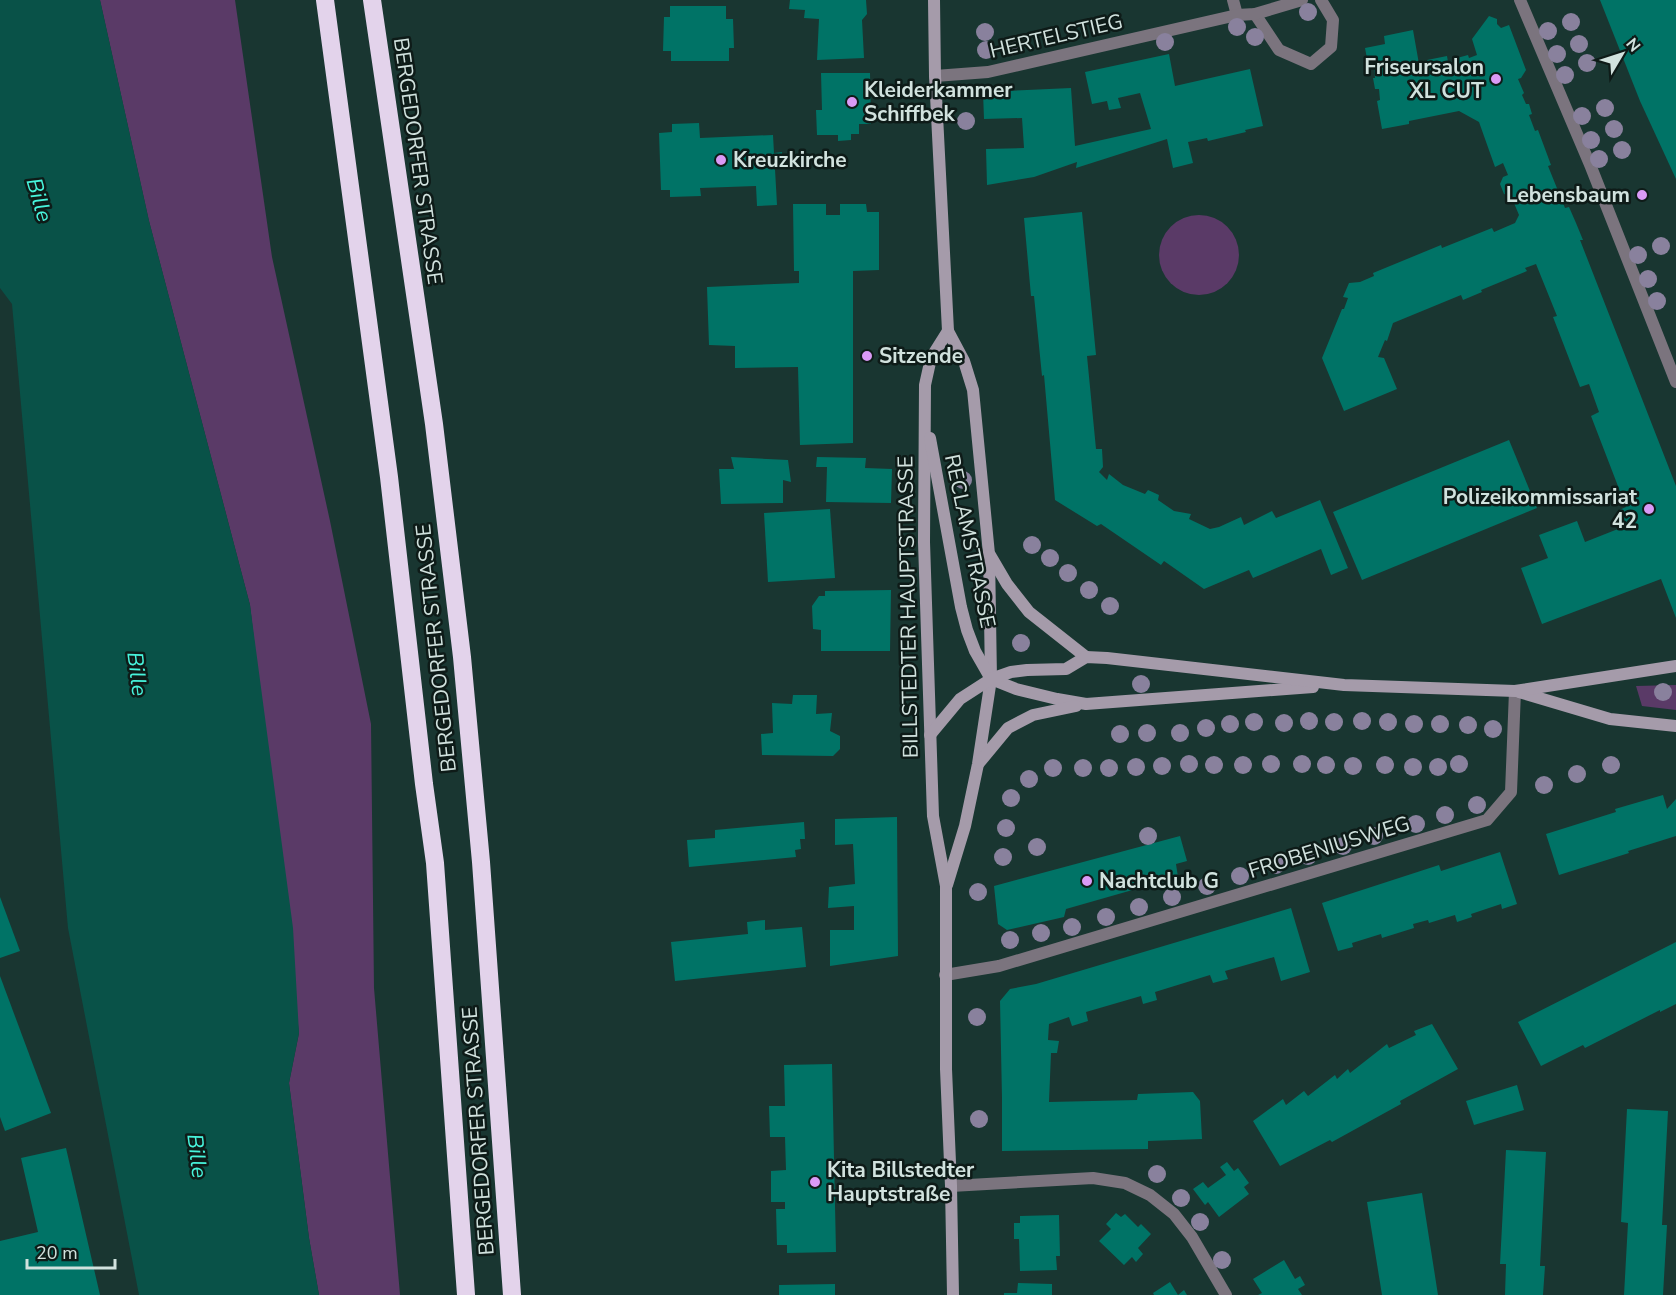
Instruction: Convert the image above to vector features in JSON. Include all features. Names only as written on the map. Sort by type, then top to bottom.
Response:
[{"type":"highway","name":"BERGEDORFER STRASSE","points":[[325,0],[389,477],[435,863],[466,1295]]},
{"type":"highway","name":"BERGEDORFER STRASSE","points":[[372,0],[434,424],[462,657],[481,862],[512,1295]]},
{"type":"street","name":"BILLSTEDTER HAUPTSTRASSE","points":[[934,0],[935,76],[948,331],[964,361],[973,390],[989,554],[991,679],[978,764],[965,826],[946,886]]},
{"type":"street","points":[[1233,0],[1237,15]]},
{"type":"street","name":"HERTELSTIEG","points":[[935,76],[988,72],[1237,15],[1255,14],[1302,0]]},
{"type":"street","points":[[1255,14],[1279,50],[1311,64],[1331,46],[1333,20],[1321,0]]},
{"type":"street","points":[[1520,0],[1591,167],[1676,382]]},
{"type":"street","name":"BILLSTEDTER HAUPTSTRASSE","points":[[948,331],[931,358],[925,385],[924,542],[933,816],[946,886],[945,1069],[951,1186],[953,1295]]},
{"type":"street","name":"RECLAMSTRASSE","points":[[924,406],[961,607],[975,651],[991,679]]},
{"type":"street","name":"RECLAMSTRASSE","points":[[989,554],[1007,584],[1029,612],[1086,657]]},
{"type":"street","points":[[930,735],[960,699],[991,679],[1011,672],[1066,669],[1086,657],[1344,685],[1515,691],[1676,666]]},
{"type":"street","points":[[991,679],[1016,689],[1078,704],[1344,685]]},
{"type":"street","points":[[1515,691],[1610,719],[1676,726]]},
{"type":"street","name":"FROBENIUSWEG","points":[[945,975],[999,966],[1487,820],[1510,792],[1515,691]]},
{"type":"street","points":[[978,764],[1008,728],[1033,715],[1086,704]]},
{"type":"street","points":[[951,1186],[1093,1178],[1125,1183],[1150,1195],[1174,1214],[1192,1237],[1226,1295]]},
{"type":"shaded area","points":[[100,0],[235,0],[272,257],[330,521],[371,724],[374,988],[400,1295],[319,1295],[309,1238],[289,1083],[299,1033],[250,605],[149,221]]},
{"type":"shaded area","points":[[1199,215],[1214,218],[1227,227],[1236,240],[1239,255],[1236,270],[1227,283],[1214,292],[1199,295],[1184,292],[1171,283],[1162,270],[1159,255],[1162,240],[1171,227],[1184,218]]},
{"type":"shaded area","points":[[1676,685],[1676,710],[1642,706],[1636,686]]},
{"type":"water","name":"Bille","points":[[0,0],[100,0],[149,221],[250,605],[293,928],[299,1033],[289,1083],[309,1238],[319,1295],[139,1295],[68,928],[12,304],[0,288]]},
{"type":"building","points":[[790,0],[866,0],[867,14],[862,20],[864,58],[817,60],[819,19],[804,18],[805,10],[789,9]]},
{"type":"building","points":[[1600,0],[1676,0],[1676,179],[1640,101]]},
{"type":"building","points":[[670,6],[726,6],[726,19],[733,19],[734,48],[729,48],[729,61],[671,61],[671,51],[663,51],[664,17],[670,17]]},
{"type":"building","points":[[1489,16],[1497,19],[1497,24],[1501,28],[1509,25],[1526,70],[1518,79],[1524,93],[1522,95],[1526,104],[1529,104],[1532,114],[1529,115],[1535,131],[1538,130],[1551,165],[1548,166],[1565,208],[1569,207],[1583,240],[1580,240],[1676,486],[1676,618],[1661,579],[1542,624],[1521,568],[1548,558],[1539,535],[1577,521],[1585,542],[1623,527],[1617,511],[1626,507],[1591,416],[1599,412],[1589,384],[1580,387],[1553,317],[1557,316],[1536,264],[1525,268],[1527,271],[1463,300],[1461,295],[1393,323],[1378,357],[1384,358],[1397,389],[1344,411],[1322,358],[1348,298],[1343,297],[1349,283],[1360,282],[1374,276],[1373,273],[1441,245],[1442,248],[1492,228],[1494,232],[1515,223],[1519,215],[1511,196],[1504,194],[1500,184],[1503,177],[1508,175],[1503,163],[1495,167],[1479,122],[1459,111],[1382,129],[1377,101],[1380,100],[1379,89],[1375,89],[1374,68],[1369,69],[1365,48],[1385,44],[1384,36],[1413,30],[1419,64],[1447,56],[1448,62],[1457,61],[1457,58],[1468,55],[1469,58],[1477,55],[1472,39]]},
{"type":"building","points":[[1169,54],[1175,86],[1250,69],[1263,126],[1208,141],[1207,138],[1188,142],[1193,163],[1173,168],[1167,139],[1076,168],[1077,162],[1034,177],[987,185],[986,149],[1024,148],[1022,118],[984,119],[983,92],[1071,88],[1075,146],[1151,129],[1140,93],[1118,98],[1121,108],[1109,110],[1107,101],[1092,104],[1085,72]]},
{"type":"building","points":[[821,73],[870,73],[871,124],[859,124],[859,134],[851,134],[851,140],[838,141],[838,135],[817,135],[816,110],[822,110]]},
{"type":"building","name":"Kreuzkirche","points":[[699,123],[700,138],[773,135],[774,153],[782,152],[783,168],[775,169],[777,205],[757,206],[756,186],[700,188],[701,196],[670,197],[670,190],[661,190],[659,133],[672,132],[672,124]]},
{"type":"building","points":[[793,204],[826,204],[826,215],[840,215],[840,204],[866,204],[867,212],[879,212],[879,270],[853,271],[853,443],[800,445],[798,367],[735,368],[735,346],[709,345],[707,287],[799,283],[799,271],[794,271]]},
{"type":"building","points":[[1082,212],[1096,355],[1087,356],[1096,449],[1102,449],[1103,467],[1099,472],[1107,480],[1109,474],[1123,485],[1145,494],[1148,490],[1159,495],[1158,500],[1174,511],[1191,514],[1189,519],[1210,529],[1241,517],[1244,525],[1272,511],[1276,518],[1320,500],[1348,568],[1331,575],[1321,549],[1253,578],[1249,570],[1204,589],[1164,561],[1161,565],[1101,524],[1097,526],[1055,500],[1044,375],[1042,376],[1034,296],[1031,296],[1024,218]]},
{"type":"building","points":[[1509,440],[1537,508],[1362,580],[1333,512]]},
{"type":"building","points":[[731,457],[788,460],[791,482],[783,480],[783,503],[721,504],[719,469],[734,469]]},
{"type":"building","points":[[817,457],[866,458],[865,468],[892,469],[891,503],[826,502],[827,467],[816,467]]},
{"type":"building","points":[[830,509],[835,578],[768,582],[764,513]]},
{"type":"building","points":[[891,590],[890,651],[821,651],[821,630],[813,629],[812,606],[819,596],[825,596],[825,591]]},
{"type":"building","points":[[793,695],[817,695],[816,714],[832,713],[830,731],[840,736],[840,749],[833,756],[762,755],[761,734],[773,733],[772,703],[792,704]]},
{"type":"building","points":[[1663,795],[1667,809],[1676,799],[1676,836],[1559,875],[1546,834],[1616,812],[1615,809]]},
{"type":"building","points":[[897,817],[898,956],[830,966],[830,930],[854,930],[854,906],[828,908],[829,887],[855,884],[853,844],[835,845],[835,819]]},
{"type":"building","points":[[804,822],[805,839],[800,839],[801,849],[795,850],[796,857],[689,867],[687,840],[715,838],[715,830]]},
{"type":"building","name":"Nachtclub G","points":[[1180,836],[1187,861],[1176,864],[1178,877],[1066,909],[1064,917],[1007,930],[998,924],[994,886]]},
{"type":"building","points":[[1500,852],[1517,904],[1502,909],[1501,904],[1471,914],[1472,917],[1457,922],[1455,915],[1429,923],[1428,920],[1413,924],[1414,928],[1382,938],[1381,934],[1352,943],[1353,947],[1338,951],[1322,903],[1439,865],[1441,871]]},
{"type":"building","points":[[0,897],[20,951],[0,958]]},
{"type":"building","points":[[1291,908],[1310,972],[1281,981],[1274,957],[1225,971],[1228,979],[1213,983],[1210,975],[1155,992],[1157,1000],[1143,1004],[1141,996],[1086,1012],[1088,1021],[1072,1026],[1069,1017],[1049,1024],[1048,1040],[1059,1041],[1057,1053],[1051,1053],[1049,1102],[1137,1100],[1138,1094],[1193,1092],[1200,1101],[1202,1139],[1148,1141],[1148,1149],[1002,1151],[1000,1001],[1010,989],[1036,984]]},
{"type":"building","points":[[765,920],[765,930],[802,927],[806,967],[675,981],[671,942],[748,934],[747,922]]},
{"type":"building","points":[[1676,942],[1676,1004],[1585,1048],[1583,1045],[1541,1066],[1518,1022]]},
{"type":"building","points":[[0,976],[51,1113],[5,1131],[0,1117]]},
{"type":"building","points":[[1432,1024],[1458,1069],[1332,1142],[1330,1140],[1280,1166],[1253,1121],[1283,1099],[1286,1105],[1304,1091],[1308,1096],[1335,1075],[1337,1079],[1348,1069],[1350,1073],[1387,1044],[1389,1048],[1416,1035],[1414,1031]]},
{"type":"building","points":[[832,1064],[836,1252],[787,1253],[787,1245],[777,1245],[776,1209],[785,1209],[785,1202],[771,1202],[771,1171],[786,1170],[785,1137],[770,1137],[769,1106],[785,1106],[784,1065]]},
{"type":"building","points":[[1517,1085],[1524,1110],[1474,1125],[1466,1101]]},
{"type":"building","points":[[1627,1109],[1668,1111],[1662,1225],[1667,1225],[1663,1295],[1624,1295],[1628,1223],[1621,1222]]},
{"type":"building","points":[[66,1148],[100,1295],[0,1295],[0,1241],[38,1232],[21,1158]]},
{"type":"building","points":[[1506,1150],[1546,1152],[1540,1266],[1545,1266],[1543,1295],[1505,1295],[1506,1264],[1500,1264]]},
{"type":"building","points":[[1227,1162],[1234,1171],[1238,1168],[1249,1183],[1244,1187],[1249,1194],[1219,1217],[1208,1202],[1205,1205],[1193,1189],[1203,1182],[1208,1188],[1226,1175],[1220,1167]]},
{"type":"building","points":[[1422,1193],[1438,1295],[1382,1295],[1367,1202]]},
{"type":"building","points":[[1116,1213],[1121,1217],[1125,1214],[1138,1227],[1141,1224],[1151,1234],[1138,1248],[1143,1254],[1136,1262],[1132,1257],[1124,1265],[1099,1241],[1111,1229],[1106,1224]]},
{"type":"building","points":[[1059,1215],[1060,1256],[1056,1256],[1057,1270],[1020,1271],[1019,1239],[1014,1239],[1014,1223],[1020,1223],[1020,1216]]},
{"type":"building","points":[[1284,1260],[1295,1279],[1300,1276],[1305,1285],[1298,1289],[1302,1295],[1258,1295],[1262,1293],[1253,1279]]},
{"type":"building","points":[[1170,1282],[1178,1295],[1154,1295],[1153,1293]]},
{"type":"building","points":[[1018,1283],[1052,1284],[1052,1295],[1004,1295],[1004,1293],[1017,1293]]},
{"type":"building","points":[[835,1284],[835,1295],[779,1295],[779,1285]]},
{"type":"place","name":"Friseursalon XL CUT","points":[[1496,79]]},
{"type":"place","name":"Kleiderkammer Schiffbek","points":[[852,102]]},
{"type":"place","name":"Kreuzkirche","points":[[721,160]]},
{"type":"place","name":"Lebensbaum","points":[[1642,195]]},
{"type":"place","name":"Sitzende","points":[[867,356]]},
{"type":"place","name":"Polizeikommissariat 42","points":[[1649,509]]},
{"type":"place","name":"Nachtclub G","points":[[1087,881]]},
{"type":"place","name":"Kita Billstedter Hauptstraße","points":[[815,1182]]}]
